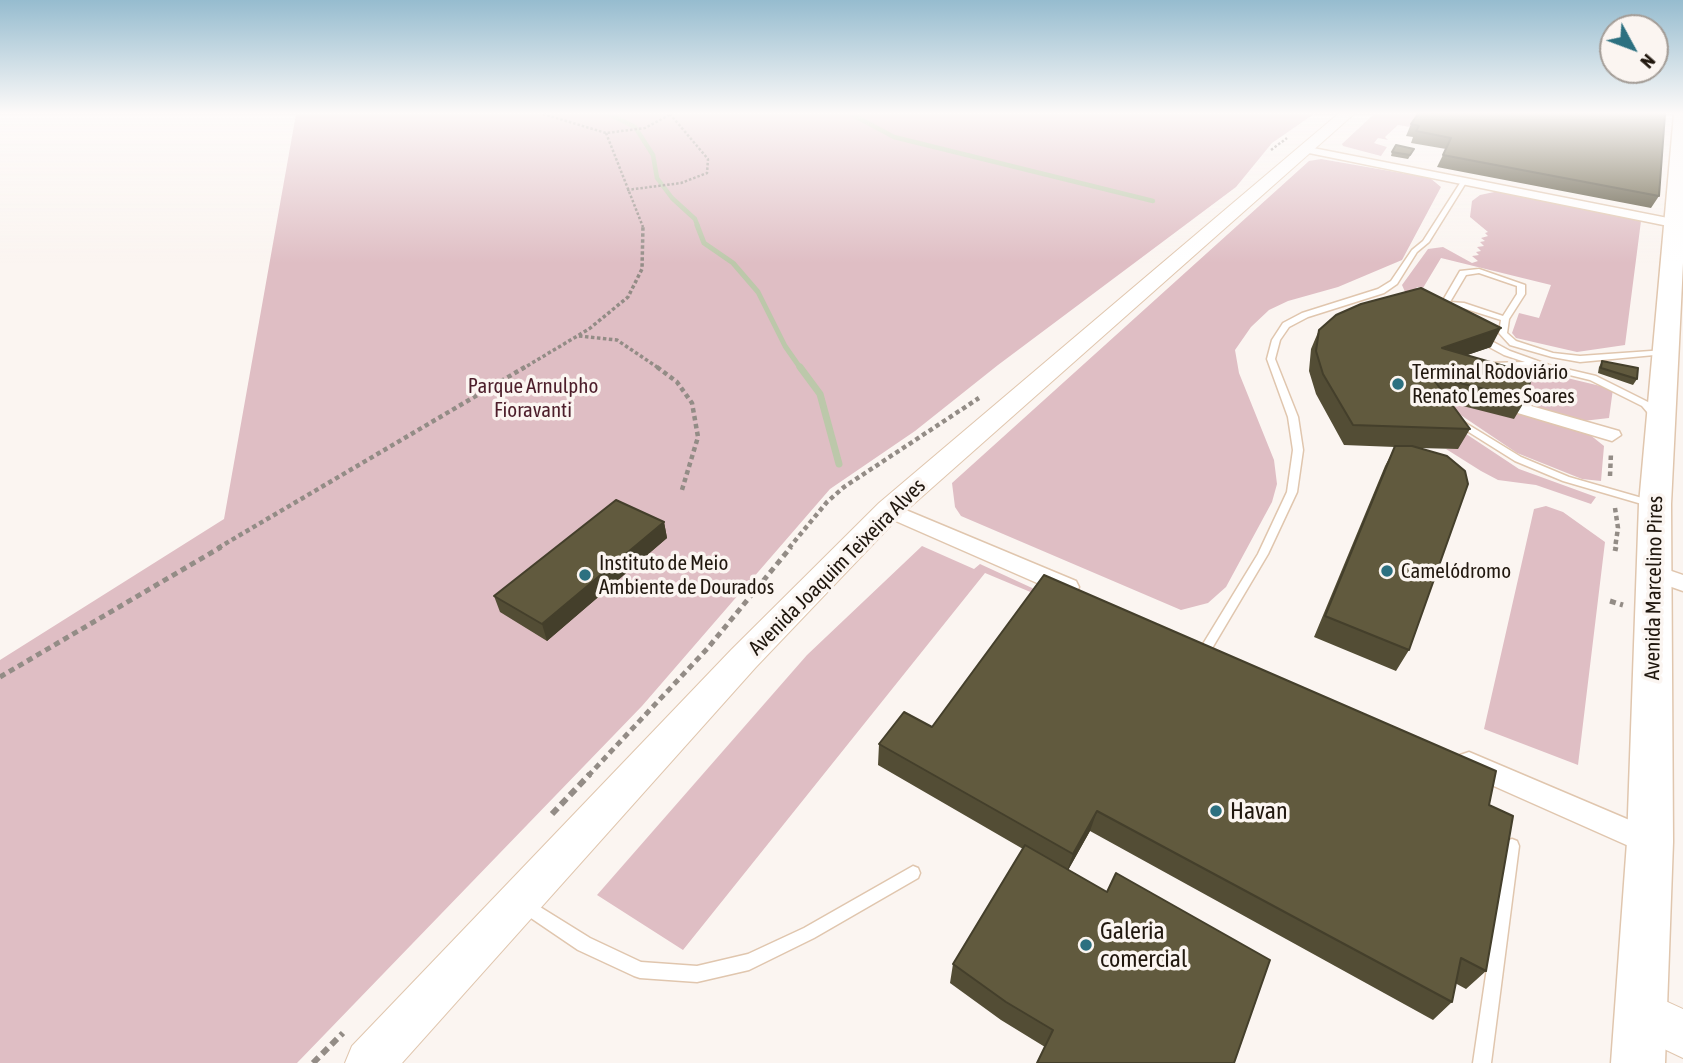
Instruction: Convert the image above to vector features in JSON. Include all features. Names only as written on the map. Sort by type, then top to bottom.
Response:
[{"type":"main road","name":"Avenida Joaquim Teixeira Alves","points":[[369,1063],[735,668],[889,510],[1292,164]]},
{"type":"main road","name":"Avenida Marcelino Pires","points":[[1638,1063],[1639,1012],[1669,578],[1654,504],[1660,422],[1674,355],[1680,164]]},
{"type":"main road","points":[[1639,1012],[1683,1034]]},
{"type":"street","points":[[1377,164],[1678,224]]},
{"type":"street","points":[[1517,407],[1612,435]]},
{"type":"street","points":[[889,510],[1092,597]]},
{"type":"street","points":[[1181,636],[1231,657]]},
{"type":"street","points":[[1447,753],[1650,842]]},
{"type":"lane","points":[[1207,647],[1263,554],[1292,492],[1298,450],[1293,417],[1271,359],[1276,340],[1286,325],[1305,315],[1368,296],[1394,282],[1414,251],[1426,242],[1465,181]]},
{"type":"lane","points":[[1446,320],[1440,313],[1443,304],[1463,273],[1479,271],[1521,285],[1521,294],[1505,318],[1503,333],[1513,343],[1552,355],[1580,359],[1674,355]]},
{"type":"lane","points":[[1443,304],[1461,305],[1505,318]]},
{"type":"lane","points":[[1474,336],[1507,353],[1549,368]]},
{"type":"lane","points":[[1507,353],[1513,343]]},
{"type":"lane","points":[[1484,367],[1517,364],[1593,378],[1645,404],[1660,422]]},
{"type":"lane","points":[[1446,412],[1476,435],[1518,459],[1566,479],[1654,504]]},
{"type":"lane","points":[[1482,1063],[1512,846]]},
{"type":"lane","points":[[519,901],[584,944],[639,970],[697,974],[749,962],[809,933],[913,873]]},
{"type":"path","points":[[0,677],[578,336],[628,297],[642,269],[643,224],[617,164]]},
{"type":"path","points":[[626,190],[681,183],[707,173],[708,164]]},
{"type":"path","points":[[578,336],[617,340],[637,351],[677,382],[692,403],[698,437],[681,493]]},
{"type":"green space","name":"Parque Arnulpho Fioravanti","points":[[287,164],[1255,164],[1236,187],[998,365],[915,431],[830,489],[642,706],[297,1063],[0,1063],[0,660],[224,519]]},
{"type":"green space","points":[[1306,164],[1347,164],[1430,178],[1441,187],[1402,260],[1338,287],[1288,301],[1269,310],[1251,327],[1235,350],[1239,373],[1274,460],[1277,484],[1272,502],[1226,587],[1208,603],[1181,610],[961,516],[955,507],[952,483]]},
{"type":"green space","points":[[1499,191],[1641,221],[1625,345],[1577,352],[1516,338],[1512,333],[1519,313],[1539,318],[1551,285],[1441,258],[1423,288],[1417,287],[1409,301],[1402,285],[1428,249],[1443,247],[1472,263],[1478,261],[1472,256],[1479,255],[1476,252],[1481,251],[1477,247],[1484,246],[1480,242],[1485,241],[1481,238],[1488,236],[1485,233],[1488,232],[1470,217],[1472,201],[1480,195]]},
{"type":"green space","points":[[1485,372],[1542,372],[1613,389],[1609,418],[1583,421],[1518,403]]},
{"type":"green space","points":[[1434,397],[1516,411],[1584,430],[1604,446],[1601,481],[1582,479],[1517,453]]},
{"type":"green space","points":[[1433,412],[1519,469],[1596,497],[1591,504],[1536,485],[1498,480],[1446,449],[1457,449]]},
{"type":"green space","points":[[1546,506],[1563,512],[1605,542],[1578,765],[1484,729],[1534,509]]},
{"type":"green space","points":[[922,546],[974,569],[980,564],[1043,593],[1040,596],[985,573],[683,950],[597,895],[807,655]]},
{"type":"building","points":[[1488,164],[1661,164],[1659,196]]},
{"type":"building","name":"Terminal Rodoviário Renato Lemes Soares","points":[[1421,288],[1501,328],[1442,348],[1532,374],[1526,399],[1431,376],[1470,429],[1353,425],[1323,374],[1316,351],[1319,330],[1336,315],[1361,304]]},
{"type":"building","points":[[1602,361],[1638,368],[1637,379],[1601,368]]},
{"type":"building","name":"Camelódromo","points":[[1395,446],[1412,446],[1447,456],[1465,471],[1468,484],[1409,650],[1325,616]]},
{"type":"building","name":"Instituto de Meio Ambiente de Dourados","points":[[616,500],[664,522],[542,624],[494,596]]},
{"type":"building","name":"Havan","points":[[1044,575],[1496,771],[1489,805],[1513,816],[1486,971],[1461,958],[1452,1002],[1097,811],[1073,854],[879,744],[904,712],[932,727]]},
{"type":"building","name":"Galeria comercial","points":[[1025,845],[1107,892],[1116,873],[1270,960],[1234,1063],[1037,1063],[1053,1030],[1006,1002],[953,964]]},
{"type":"waterway","points":[[654,164],[657,178],[672,198],[695,219],[698,227]]},
{"type":"waterway","points":[[1002,164],[1153,201]]},
{"type":"waterway","points":[[697,225],[704,243],[733,263],[758,292],[785,346],[801,369]]},
{"type":"waterway","points":[[800,367],[820,394],[839,464]]},
{"type":"place","name":"Terminal Rodoviário Renato Lemes Soares","points":[[1398,384]]},
{"type":"place","name":"Camelódromo","points":[[1387,571]]},
{"type":"place","name":"Instituto de Meio Ambiente de Dourados","points":[[585,575]]},
{"type":"place","name":"Havan","points":[[1216,811]]},
{"type":"place","name":"Galeria comercial","points":[[1086,945]]}]
